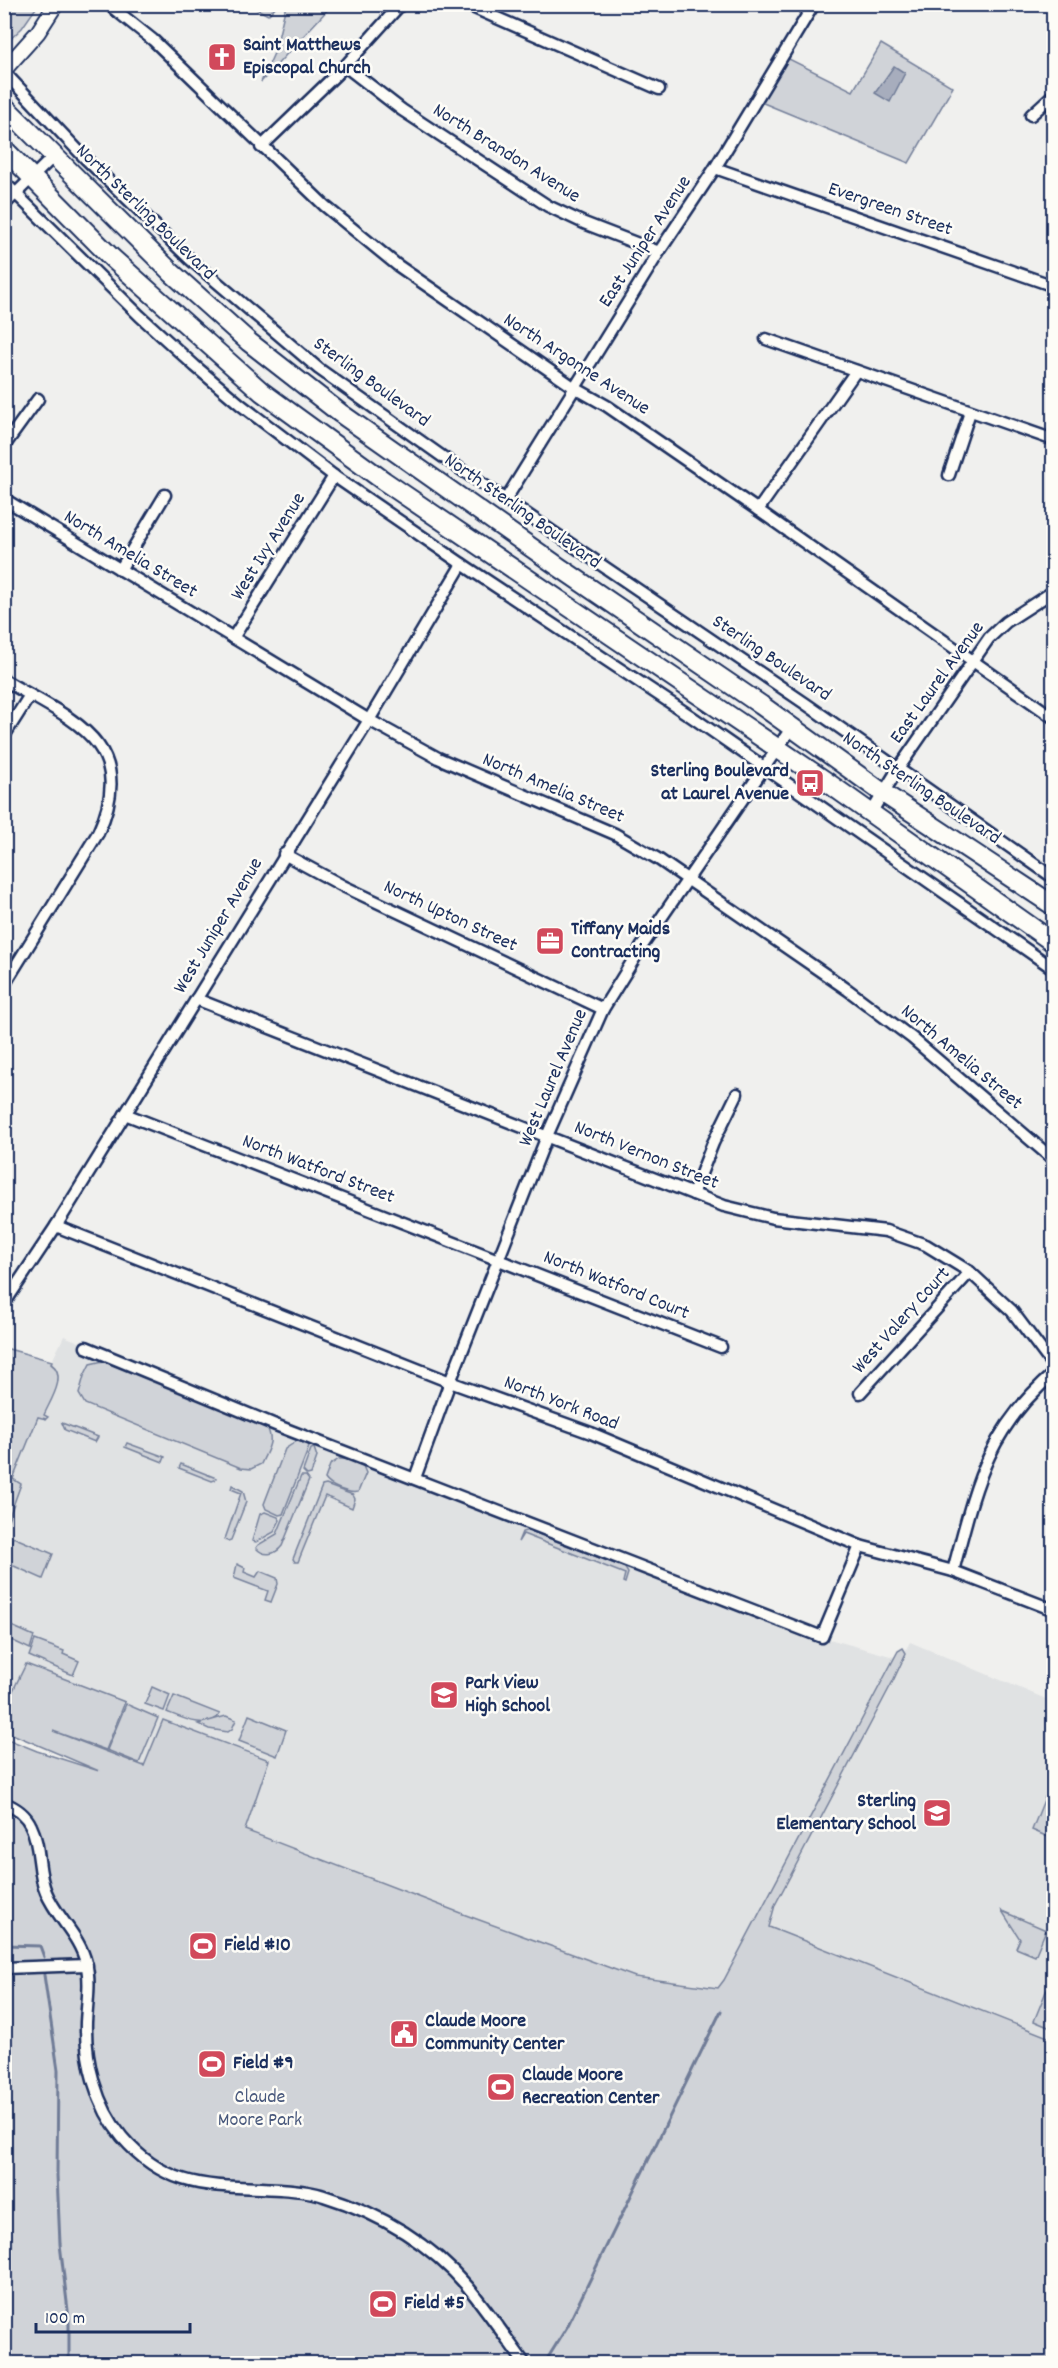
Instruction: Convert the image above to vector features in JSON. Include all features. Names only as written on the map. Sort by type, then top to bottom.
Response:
[{"type":"main road","name":"North Sterling Boulevard","points":[[4,106],[172,273],[249,342],[340,413],[792,727],[883,793],[1053,906]]},
{"type":"main road","points":[[4,149],[154,298],[262,392],[384,481],[778,748],[1053,943]]},
{"type":"street","points":[[4,71],[33,39],[56,4]]},
{"type":"street","name":"North Argonne Avenue","points":[[108,4],[126,16],[161,48],[261,147],[325,206],[398,265],[574,388],[607,406],[758,510],[1053,718]]},
{"type":"street","points":[[261,147],[345,66],[401,4]]},
{"type":"street","points":[[465,4],[659,89]]},
{"type":"street","name":"East Juniper Avenue","points":[[506,499],[659,252],[715,168],[814,4]]},
{"type":"street","name":"North Brandon Avenue","points":[[345,66],[402,110],[548,206],[584,223],[659,252]]},
{"type":"street","name":"Sterling Boulevard","points":[[4,71],[86,159],[191,260],[238,302],[360,400],[806,704],[1053,878]]},
{"type":"street","points":[[1031,115],[1053,94]]},
{"type":"street","points":[[4,205],[54,156]]},
{"type":"street","name":"Evergreen Street","points":[[715,168],[1053,286]]},
{"type":"street","points":[[4,182],[140,316],[195,366],[241,405],[334,476],[565,631],[1053,969]]},
{"type":"street","points":[[765,339],[1053,440]]},
{"type":"street","points":[[758,510],[856,371]]},
{"type":"street","points":[[4,446],[38,399]]},
{"type":"street","points":[[950,475],[970,412]]},
{"type":"street","name":"West Ivy Avenue","points":[[233,638],[334,476]]},
{"type":"street","points":[[120,570],[165,495]]},
{"type":"street","name":"North Amelia Street","points":[[4,499],[369,720],[448,762],[615,834],[658,859],[848,990],[912,1038],[1053,1160]]},
{"type":"street","name":"West Juniper Avenue","points":[[4,1304],[57,1226],[369,720],[462,564]]},
{"type":"street","name":"East Laurel Avenue","points":[[871,813],[898,769],[997,629],[1053,591]]},
{"type":"street","points":[[4,680],[86,729],[100,746],[109,768],[111,792],[107,813],[98,833],[4,985]]},
{"type":"street","points":[[4,736],[30,695]]},
{"type":"street","name":"West Laurel Avenue","points":[[415,1478],[450,1382],[547,1136],[603,1009],[792,727]]},
{"type":"street","name":"North Upton Street","points":[[285,854],[363,896],[603,1009]]},
{"type":"street","name":"North Vernon Street","points":[[196,999],[724,1206],[773,1218],[886,1231],[926,1245],[970,1272],[1012,1311],[1053,1367]]},
{"type":"street","points":[[693,1194],[713,1143],[737,1094]]},
{"type":"street","name":"North Watford Street","points":[[125,1114],[499,1258]]},
{"type":"street","name":"North York Road","points":[[57,1226],[450,1382],[591,1433],[860,1546],[954,1571],[1053,1610]]},
{"type":"street","name":"North Watford Court","points":[[499,1258],[721,1347]]},
{"type":"street","name":"West Valery Court","points":[[860,1394],[970,1272]]},
{"type":"street","points":[[86,1347],[278,1426],[822,1637],[860,1546]]},
{"type":"street","points":[[954,1571],[984,1463],[996,1440],[1030,1393],[1053,1374]]},
{"type":"street","points":[[4,1803],[23,1814],[30,1824],[34,1833],[45,1890],[53,1908],[82,1950],[87,1965],[87,2045],[94,2082],[109,2117],[122,2136],[154,2164],[188,2182],[206,2186],[290,2190],[321,2195],[368,2212],[407,2234],[432,2251],[468,2287],[525,2364]]},
{"type":"street","points":[[4,1968],[87,1965]]},
{"type":"shaded area","name":"Park View High School","points":[[64,1336],[822,1637],[901,1659],[910,1642],[1053,1702],[1053,2039],[761,1924],[725,1989],[635,1977],[463,1914],[246,1830],[169,1794],[56,1753],[5,1731],[4,1441],[52,1361]]},
{"type":"green space","points":[[4,5],[38,5],[22,28],[5,44]]},
{"type":"green space","points":[[258,5],[277,5],[268,15],[255,8]]},
{"type":"green space","points":[[286,5],[332,5],[261,82],[275,51]]},
{"type":"green space","points":[[881,44],[953,87],[909,163],[756,100],[783,56],[853,91]]},
{"type":"green space","points":[[5,1348],[52,1361],[51,1364],[56,1369],[58,1381],[44,1415],[48,1417],[46,1419],[38,1417],[13,1479],[21,1484],[5,1528]]},
{"type":"green space","points":[[103,1361],[266,1425],[270,1441],[261,1464],[251,1469],[241,1468],[85,1404],[79,1394],[84,1376],[90,1364]]},
{"type":"green space","points":[[62,1423],[98,1437],[95,1442],[65,1430]]},
{"type":"green space","points":[[297,1441],[308,1443],[309,1447],[283,1514],[279,1515],[266,1509],[264,1504],[285,1449]]},
{"type":"green space","points":[[127,1443],[165,1457],[163,1462],[125,1447]]},
{"type":"green space","points":[[314,1448],[317,1457],[311,1474],[307,1475],[303,1471],[311,1449]]},
{"type":"green space","points":[[339,1459],[348,1459],[363,1466],[366,1473],[358,1492],[340,1489],[325,1479],[330,1465]]},
{"type":"green space","points":[[181,1464],[216,1478],[212,1481],[179,1468]]},
{"type":"green space","points":[[301,1476],[306,1476],[309,1480],[282,1546],[273,1553],[262,1553],[256,1548],[277,1534]]},
{"type":"green space","points":[[232,1485],[243,1491],[246,1502],[231,1540],[228,1541],[225,1539],[241,1493],[231,1489]]},
{"type":"green space","points":[[326,1485],[353,1495],[355,1499],[352,1508],[325,1496],[298,1562],[295,1562],[293,1559],[322,1486]]},
{"type":"green space","points":[[265,1512],[280,1520],[274,1532],[256,1542],[252,1541],[260,1514]]},
{"type":"green space","points":[[529,1530],[625,1568],[628,1573],[625,1583],[623,1582],[625,1574],[523,1534],[518,1542],[522,1532]]},
{"type":"green space","points":[[13,1537],[53,1554],[43,1579],[5,1562]]},
{"type":"green space","points":[[237,1564],[245,1568],[244,1572],[256,1577],[260,1571],[277,1578],[278,1584],[271,1602],[265,1600],[268,1591],[234,1578]]},
{"type":"green space","points":[[5,1623],[34,1636],[30,1649],[5,1637]]},
{"type":"green space","points":[[35,1640],[64,1651],[63,1654],[79,1661],[73,1675],[29,1656]]},
{"type":"green space","name":"Claude Moore Park","points":[[903,1648],[906,1653],[893,1681],[775,1905],[769,1927],[1053,2039],[1053,2363],[5,2363],[5,1738],[99,1771],[5,1731],[4,1709],[26,1664],[125,1702],[106,1750],[53,1731],[144,1766],[163,1720],[269,1760],[245,1830],[635,1977],[718,1988],[898,1651]]},
{"type":"green space","points":[[152,1687],[170,1695],[164,1711],[145,1704]]},
{"type":"green space","points":[[174,1696],[220,1714],[209,1722],[195,1722],[167,1712]]},
{"type":"green space","points":[[126,1704],[158,1718],[139,1763],[107,1750]]},
{"type":"green space","points":[[249,1715],[286,1730],[277,1756],[239,1741]]},
{"type":"green space","points":[[226,1716],[236,1720],[228,1732],[209,1729],[198,1724]]},
{"type":"green space","points":[[1052,1780],[1054,1780],[1053,1839],[1032,1830]]},
{"type":"green space","points":[[1002,1911],[1046,1930],[1035,1956],[1016,1948],[1020,1939]]},
{"type":"green space","points":[[1047,1989],[1053,1991],[1053,2029],[1034,2021]]},
{"type":"water","points":[[894,66],[905,73],[890,102],[875,93]]},
{"type":"waterway","points":[[4,1945],[40,1946],[44,1957]]},
{"type":"waterway","points":[[44,1975],[58,2070],[57,2175],[60,2244],[69,2319],[69,2364]]},
{"type":"waterway","points":[[544,2364],[567,2327],[721,2011]]},
{"type":"waterway","points":[[4,2358],[24,2364]]},
{"type":"place","name":"Saint Matthews Episcopal Church","points":[[222,57]]},
{"type":"place","name":"Sterling Boulevard at Laurel Avenue","points":[[810,783]]},
{"type":"place","name":"Tiffany Maids Contracting","points":[[550,941]]},
{"type":"place","name":"Park View High School","points":[[444,1695]]},
{"type":"place","name":"Sterling Elementary School","points":[[937,1813]]},
{"type":"place","name":"Field #10","points":[[203,1946]]},
{"type":"place","name":"Claude Moore Community Center","points":[[404,2034]]},
{"type":"place","name":"Field #9","points":[[212,2064]]},
{"type":"place","name":"Claude Moore Recreation Center","points":[[501,2087]]},
{"type":"place","name":"Field #5","points":[[383,2304]]}]
